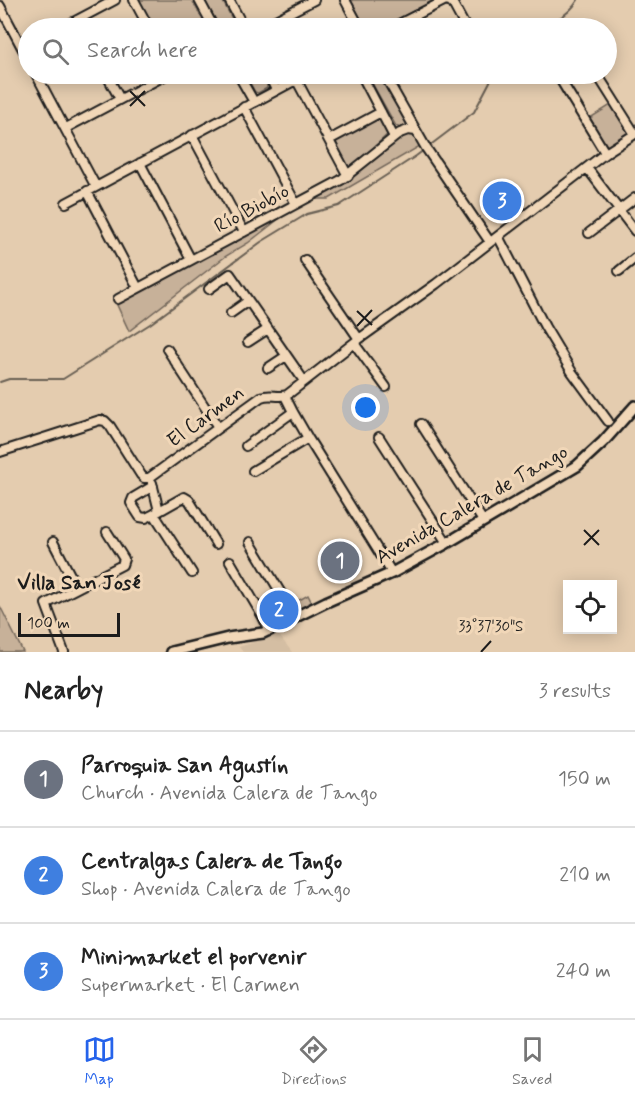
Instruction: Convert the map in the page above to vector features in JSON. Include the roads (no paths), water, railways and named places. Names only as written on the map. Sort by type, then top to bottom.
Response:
[{"type":"main road","name":"Avenida Calera de Tango","points":[[198,652],[270,631],[326,602],[392,573],[447,543],[577,466],[603,442],[635,406]]},
{"type":"main road","name":"Avenida Calera de Tango","points":[[171,652],[228,638],[244,637]]},
{"type":"street","points":[[81,18],[116,0]]},
{"type":"street","points":[[134,0],[144,18]]},
{"type":"street","points":[[199,0],[209,18]]},
{"type":"street","points":[[229,0],[239,18]]},
{"type":"street","points":[[279,18],[314,0]]},
{"type":"street","points":[[345,0],[355,18]]},
{"type":"street","points":[[411,18],[446,0],[453,4],[461,18]]},
{"type":"street","points":[[0,6],[18,35]]},
{"type":"street","points":[[42,84],[96,187]]},
{"type":"street","points":[[112,84],[120,99]]},
{"type":"street","points":[[66,128],[149,84]]},
{"type":"street","points":[[244,84],[254,102]]},
{"type":"street","points":[[273,84],[276,90]]},
{"type":"street","points":[[66,203],[287,84]]},
{"type":"street","points":[[299,84],[348,176]]},
{"type":"street","points":[[366,84],[394,137],[408,130],[416,131]]},
{"type":"street","points":[[390,84],[428,151],[490,242]]},
{"type":"street","points":[[563,84],[604,151],[608,152]]},
{"type":"street","points":[[392,573],[308,438],[285,396],[635,133],[603,84]]},
{"type":"street","points":[[244,107],[296,204]]},
{"type":"street","points":[[329,140],[381,112]]},
{"type":"street","points":[[192,135],[244,232]]},
{"type":"street","name":"Río Biobío","points":[[118,299],[348,176],[394,137]]},
{"type":"street","points":[[140,163],[191,260]]},
{"type":"street","points":[[586,168],[635,231]]},
{"type":"street","points":[[87,191],[138,288]]},
{"type":"street","points":[[589,234],[635,198]]},
{"type":"street","points":[[498,236],[545,327],[572,372],[608,421]]},
{"type":"street","points":[[619,271],[635,258]]},
{"type":"street","points":[[305,260],[386,387]]},
{"type":"street","points":[[209,289],[230,274],[304,381]]},
{"type":"street","points":[[231,313],[248,301]]},
{"type":"street","points":[[248,342],[268,329]]},
{"type":"street","points":[[167,349],[218,427]]},
{"type":"street","points":[[268,368],[286,356]]},
{"type":"street","name":"El Carmen","points":[[152,477],[263,395],[285,396]]},
{"type":"street","points":[[246,446],[293,412]]},
{"type":"street","points":[[0,452],[99,420],[105,421],[142,476],[152,477],[156,512],[192,573]]},
{"type":"street","points":[[421,424],[483,521]]},
{"type":"street","points":[[379,437],[447,543]]},
{"type":"street","points":[[253,471],[308,438]]},
{"type":"street","points":[[153,486],[133,498],[130,503],[140,517],[146,518],[184,497],[189,500],[216,544]]},
{"type":"street","points":[[64,652],[46,604],[122,565],[124,559],[107,532]]},
{"type":"street","points":[[53,542],[78,588]]},
{"type":"street","points":[[250,542],[296,618]]},
{"type":"street","points":[[230,561],[270,631]]},
{"type":"waterway","points":[[559,18],[578,0]]},
{"type":"waterway","points":[[0,382],[9,379],[63,379],[150,324],[261,242],[307,214],[339,206],[416,156],[474,112],[489,84]]},
{"type":"place","name":"Minimarket el porvenir","points":[[502,201]]},
{"type":"place","name":"Parroquia San Agustín","points":[[340,561]]},
{"type":"place","name":"Centralgas Calera de Tango","points":[[279,610]]},
{"type":"district","name":"Villa San José","points":[[79,583]]}]
